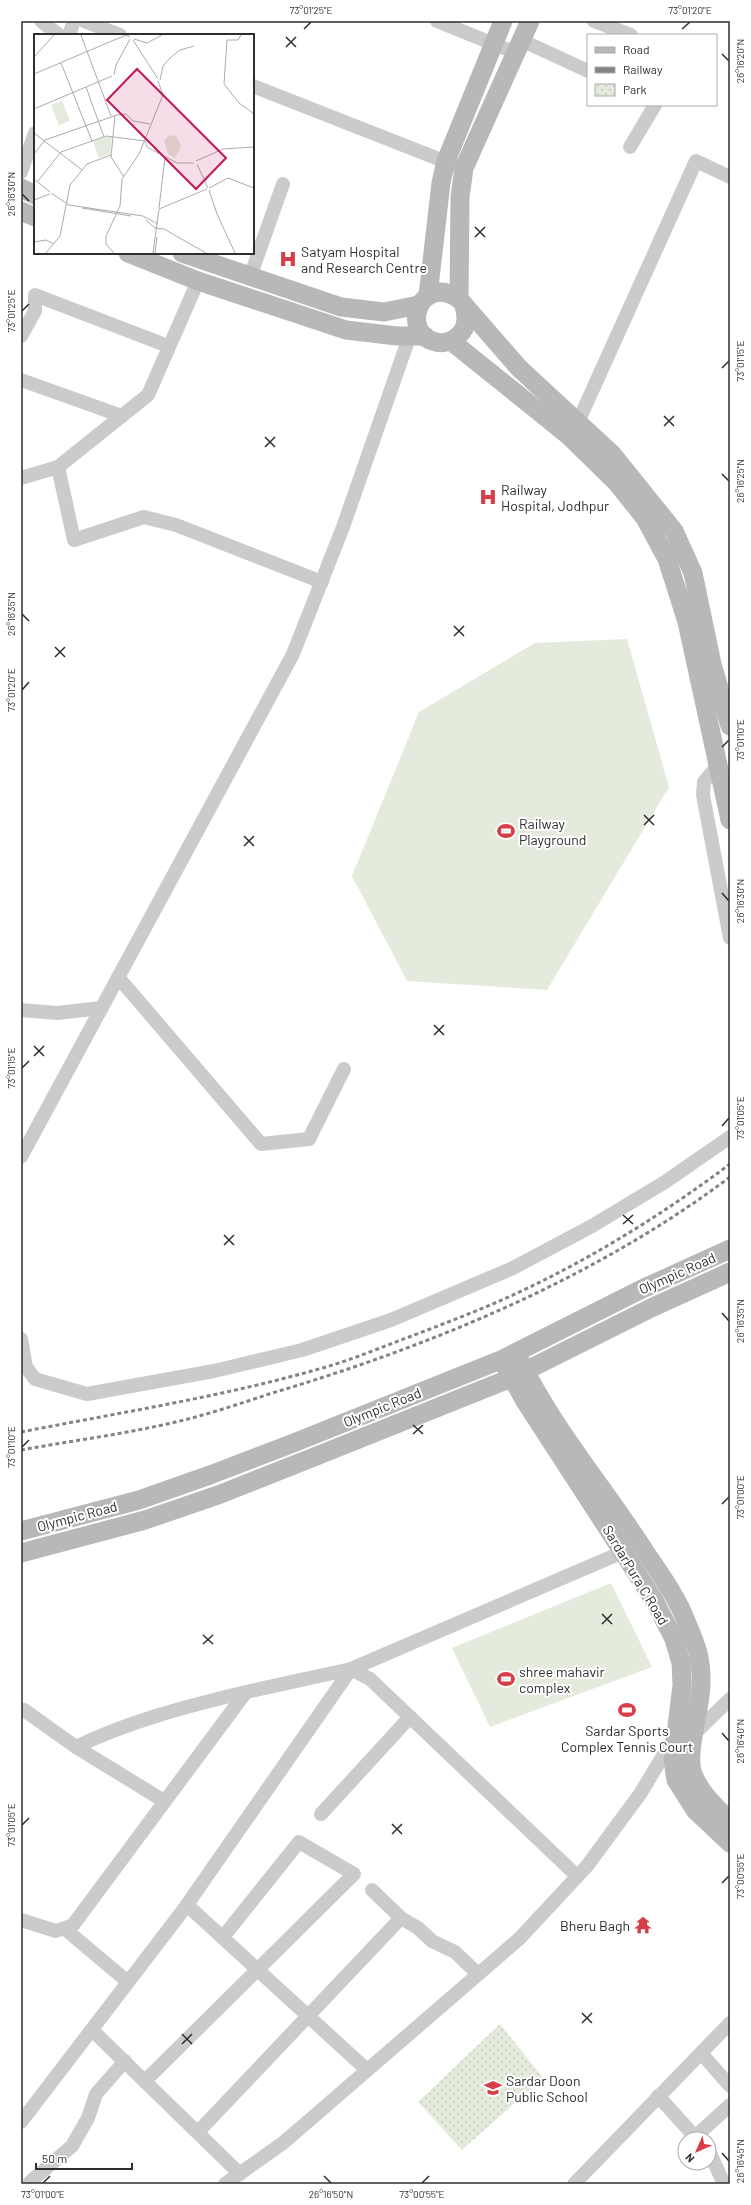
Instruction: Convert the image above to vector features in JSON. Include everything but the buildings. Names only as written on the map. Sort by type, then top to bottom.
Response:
[{"type":"street","points":[[41,21],[58,34]]},
{"type":"street","points":[[69,34],[74,21]]},
{"type":"street","points":[[84,21],[117,34]]},
{"type":"street","points":[[437,21],[494,44],[519,46],[587,71]]},
{"type":"street","points":[[21,1158],[293,654],[417,336],[416,322],[424,300],[441,183],[446,161],[503,21]]},
{"type":"street","points":[[130,254],[198,281],[346,330],[397,336],[417,336],[438,342],[451,341],[460,335],[465,326],[467,316],[462,303],[460,197],[464,168],[530,21]]},
{"type":"street","points":[[594,21],[627,34]]},
{"type":"street","points":[[254,86],[464,168]]},
{"type":"street","points":[[630,147],[654,106]]},
{"type":"street","points":[[21,172],[34,135]]},
{"type":"street","points":[[578,422],[696,161],[730,177]]},
{"type":"street","points":[[250,277],[283,184]]},
{"type":"street","points":[[21,188],[34,194]]},
{"type":"street","points":[[21,211],[34,216]]},
{"type":"street","points":[[187,254],[214,259],[250,277],[341,307],[384,312],[424,300],[441,292],[454,295],[518,368],[612,454],[649,498],[674,531],[686,552],[693,573],[712,664],[730,726]]},
{"type":"street","points":[[22,475],[58,467],[148,395],[168,346],[198,281]]},
{"type":"street","points":[[21,336],[35,310],[35,295],[168,346]]},
{"type":"street","points":[[451,341],[568,435],[617,483],[645,518],[667,559],[676,583],[722,745],[718,765],[730,820]]},
{"type":"street","points":[[21,380],[122,416]]},
{"type":"street","points":[[58,467],[74,540],[144,517],[176,525],[322,582]]},
{"type":"street","points":[[718,765],[704,782],[703,795],[730,938]]},
{"type":"street","points":[[118,977],[261,1144],[309,1139],[344,1069]]},
{"type":"street","points":[[21,1010],[57,1014],[102,1008]]},
{"type":"street","points":[[21,1339],[26,1367],[25,1378],[35,1379],[71,1390],[96,1394],[260,1361],[350,1335],[428,1305],[540,1254],[592,1226],[665,1182],[730,1137]]},
{"type":"street","name":"Olympic Road","points":[[21,1531],[139,1500],[210,1475],[509,1356],[642,1289],[730,1249]]},
{"type":"street","name":"Olympic Road","points":[[21,1553],[145,1520],[218,1496],[518,1375],[651,1308],[730,1272]]},
{"type":"street","name":"SardarPura C Road","points":[[509,1356],[518,1375],[623,1552],[654,1600],[674,1639],[682,1663],[682,1685],[686,1733],[693,1774],[708,1799],[730,1821]]},
{"type":"street","name":"SardarPura C Road","points":[[518,1375],[545,1405],[666,1583],[685,1618],[701,1658],[701,1686],[686,1733],[673,1760],[676,1780],[695,1810],[730,1843]]},
{"type":"street","points":[[76,1747],[117,1729],[201,1703],[350,1669],[623,1552]]},
{"type":"street","points":[[350,1669],[370,1679],[577,1876]]},
{"type":"street","points":[[21,2122],[187,1905],[350,1669]]},
{"type":"street","points":[[21,1920],[56,1931],[73,1925],[246,1692]]},
{"type":"street","points":[[225,2184],[283,2143],[519,1939],[577,1876],[686,1733],[730,1699]]},
{"type":"street","points":[[24,1710],[76,1747],[164,1802]]},
{"type":"street","points":[[321,1814],[410,1717]]},
{"type":"street","points":[[145,2081],[256,1968],[354,1874],[299,1842],[223,1938]]},
{"type":"street","points":[[372,1890],[401,1918],[418,1928],[432,1941],[455,1952],[478,1974]]},
{"type":"street","points":[[187,1905],[367,2070]]},
{"type":"street","points":[[198,2132],[401,1918]]},
{"type":"street","points":[[65,1929],[128,1982]]},
{"type":"street","points":[[574,2184],[730,2023]]},
{"type":"street","points":[[92,2030],[240,2174]]},
{"type":"street","points":[[701,2053],[730,2086]]},
{"type":"street","points":[[30,2182],[72,2146],[88,2118],[96,2094],[125,2061]]},
{"type":"street","points":[[658,2096],[690,2131]]},
{"type":"street","points":[[703,2131],[730,2105]]},
{"type":"street","points":[[717,2169],[724,2184]]},
{"type":"green space","name":"Railway Playground","points":[[627,639],[669,787],[547,990],[407,981],[352,876],[419,712],[535,643]]},
{"type":"green space","points":[[611,1583],[652,1667],[490,1727],[452,1648]]},
{"type":"green space","points":[[500,2024],[543,2078],[462,2150],[418,2102]]},
{"type":"railway","points":[[21,1432],[250,1387],[326,1367],[368,1353],[442,1325],[557,1274],[646,1222],[730,1164]]},
{"type":"railway","points":[[21,1450],[167,1424],[198,1416],[330,1375],[450,1331],[509,1306],[567,1278],[678,1214],[730,1177]]},
{"type":"place","name":"Satyam Hospital and Research Centre","points":[[288,259]]},
{"type":"place","name":"Railway Hospital, Jodhpur","points":[[488,497]]},
{"type":"place","name":"Railway Playground","points":[[506,831]]},
{"type":"place","name":"shree mahavir complex","points":[[506,1679]]},
{"type":"place","name":"Sardar Sports Complex Tennis Court","points":[[627,1710]]},
{"type":"place","name":"Bheru Bagh","points":[[643,1925]]},
{"type":"place","name":"Sardar Doon Public School","points":[[493,2088]]}]
